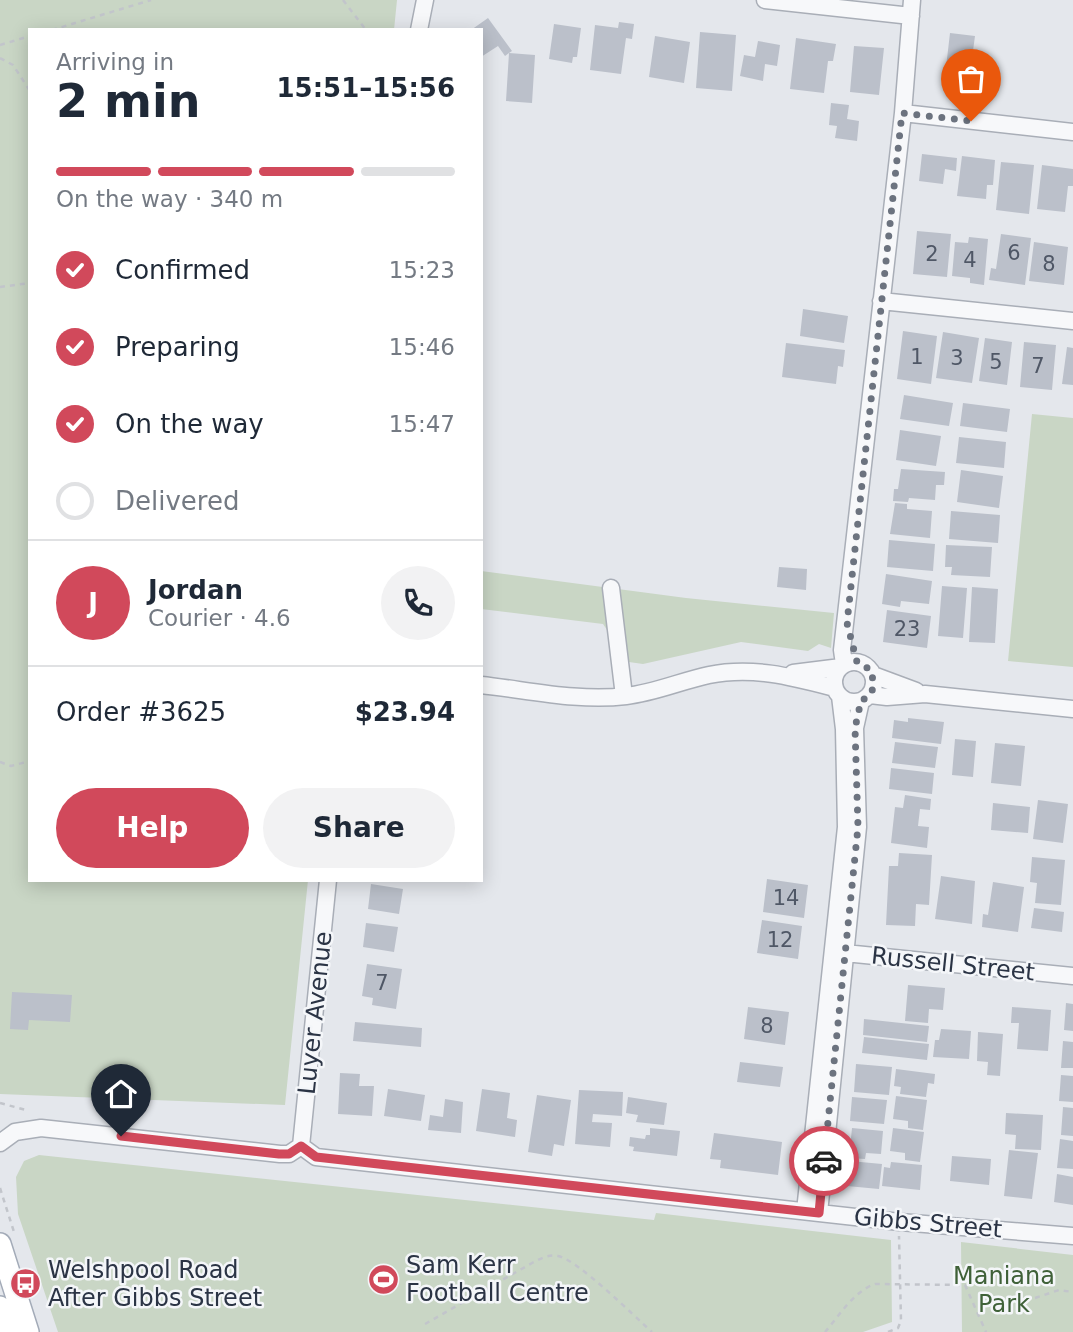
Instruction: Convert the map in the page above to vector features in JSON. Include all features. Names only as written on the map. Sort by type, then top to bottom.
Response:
[{"type":"main road","points":[[0,1244],[27,1332]]},
{"type":"main road","points":[[0,1307],[10,1332]]},
{"type":"street","points":[[414,0],[419,27]]},
{"type":"street","points":[[419,27],[425,0]]},
{"type":"street","points":[[765,0],[911,8],[902,113],[842,650],[847,664]]},
{"type":"street","points":[[902,113],[1073,132]]},
{"type":"street","points":[[881,301],[1073,321]]},
{"type":"street","points":[[611,588],[624,696]]},
{"type":"street","points":[[839,952],[846,827],[844,729],[835,677],[847,664]]},
{"type":"street","points":[[784,674],[847,664],[867,666],[873,675],[874,686],[865,698],[855,728],[858,827],[839,952],[812,1212]]},
{"type":"street","points":[[483,685],[593,697],[624,696],[657,690],[712,674],[758,671],[784,674],[838,692],[849,701],[925,694],[1073,709]]},
{"type":"street","points":[[873,675],[925,694]]},
{"type":"street","name":"Luyer Avenue","points":[[301,1146],[328,882]]},
{"type":"street","name":"Russell Street","points":[[839,952],[1073,976]]},
{"type":"street","points":[[0,1143],[15,1132],[41,1128],[279,1154],[289,1154],[301,1146]]},
{"type":"street","name":"Gibbs Street","points":[[301,1146],[316,1157],[900,1222],[1073,1236]]},
{"type":"path","points":[[59,28],[151,0]]},
{"type":"path","points":[[343,0],[364,28]]},
{"type":"path","points":[[0,45],[28,37]]},
{"type":"path","points":[[0,58],[13,65],[28,88]]},
{"type":"path","points":[[0,287],[28,283]]},
{"type":"path","points":[[0,762],[11,766],[28,762]]},
{"type":"path","points":[[0,1103],[26,1110]]},
{"type":"path","points":[[888,1332],[898,1328],[901,1321],[900,1222]]},
{"type":"path","points":[[425,1324],[532,1263],[545,1257],[556,1256],[568,1260],[652,1332]]},
{"type":"path","points":[[825,1332],[866,1287],[875,1284],[965,1285],[986,1332]]},
{"type":"path","points":[[1035,1298],[1059,1290],[1073,1292]]},
{"type":"green space","points":[[0,0],[397,0],[394,28],[28,28],[28,882],[308,882],[285,1105],[0,1094]]},
{"type":"green space","points":[[1032,414],[1073,418],[1073,667],[1008,661]]},
{"type":"green space","points":[[483,571],[686,598],[834,613],[831,648],[819,644],[808,651],[741,642],[643,664],[629,662],[603,624],[483,609]]},
{"type":"green space","name":"Sam Kerr Football Centre","points":[[39,1155],[654,1220],[656,1213],[891,1240],[892,1322],[863,1332],[58,1332],[18,1214],[16,1177],[24,1161]]},
{"type":"green space","name":"Maniana Park","points":[[961,1242],[1073,1255],[1073,1332],[962,1332]]},
{"type":"building","points":[[488,18],[512,51],[505,56],[498,46],[483,56],[483,28],[474,28]]},
{"type":"building","points":[[619,22],[634,24],[632,39],[626,38],[621,74],[590,70],[595,25],[618,28]]},
{"type":"building","points":[[554,24],[581,28],[577,57],[573,57],[572,63],[549,59]]},
{"type":"building","points":[[700,32],[736,35],[732,91],[696,88]]},
{"type":"building","points":[[950,33],[975,36],[972,58],[995,61],[992,83],[945,76]]},
{"type":"building","points":[[655,36],[690,42],[684,83],[649,77]]},
{"type":"building","points":[[796,38],[836,44],[833,61],[828,61],[824,93],[790,89]]},
{"type":"building","points":[[758,41],[780,45],[777,66],[765,64],[763,81],[740,76],[744,55],[755,57]]},
{"type":"building","points":[[854,46],[884,48],[879,95],[850,92]]},
{"type":"building","points":[[509,53],[535,55],[532,103],[506,101]]},
{"type":"building","points":[[831,103],[849,105],[847,119],[859,121],[857,141],[835,138],[837,126],[829,125]]},
{"type":"building","points":[[922,154],[957,158],[956,171],[945,169],[943,184],[919,181]]},
{"type":"building","points":[[962,156],[995,160],[993,185],[987,185],[986,199],[957,196]]},
{"type":"building","points":[[1001,162],[1034,165],[1029,214],[996,210]]},
{"type":"building","points":[[1042,165],[1073,169],[1073,186],[1068,186],[1065,212],[1037,209]]},
{"type":"building","points":[[917,231],[951,234],[947,277],[913,274]]},
{"type":"building","points":[[1001,234],[1031,238],[1025,285],[989,280],[991,268],[996,269]]},
{"type":"building","points":[[969,237],[988,239],[984,285],[970,283],[970,278],[952,276],[955,242],[968,243]]},
{"type":"building","points":[[1034,242],[1068,247],[1064,285],[1029,281]]},
{"type":"building","points":[[803,309],[848,316],[844,343],[800,336]]},
{"type":"building","points":[[903,331],[937,336],[931,384],[897,379]]},
{"type":"building","points":[[943,332],[979,338],[972,383],[936,378]]},
{"type":"building","points":[[985,338],[1012,342],[1007,385],[979,381]]},
{"type":"building","points":[[1024,342],[1056,345],[1052,390],[1020,387]]},
{"type":"building","points":[[786,343],[845,350],[843,367],[838,366],[836,384],[782,377]]},
{"type":"building","points":[[1067,347],[1073,348],[1073,385],[1062,384]]},
{"type":"building","points":[[904,395],[953,403],[949,426],[900,419]]},
{"type":"building","points":[[963,403],[1010,409],[1007,432],[960,426]]},
{"type":"building","points":[[900,430],[941,436],[936,466],[896,460]]},
{"type":"building","points":[[959,437],[1006,442],[1004,468],[956,463]]},
{"type":"building","points":[[901,469],[945,472],[944,485],[936,485],[935,500],[909,498],[908,502],[893,501]]},
{"type":"building","points":[[961,470],[1003,476],[999,508],[957,502]]},
{"type":"building","points":[[895,503],[907,504],[907,509],[932,511],[930,538],[890,534]]},
{"type":"building","points":[[951,511],[1000,515],[998,543],[949,539]]},
{"type":"building","points":[[889,540],[935,544],[933,571],[887,567]]},
{"type":"building","points":[[946,545],[992,547],[990,577],[951,575],[952,567],[945,567]]},
{"type":"building","points":[[779,567],[807,569],[806,590],[777,587]]},
{"type":"building","points":[[886,574],[932,581],[929,604],[901,601],[900,607],[882,604]]},
{"type":"building","points":[[942,586],[967,588],[963,638],[938,636]]},
{"type":"building","points":[[972,587],[998,589],[995,643],[969,642]]},
{"type":"building","points":[[887,610],[931,616],[927,648],[883,642]]},
{"type":"building","points":[[908,718],[944,722],[941,744],[892,738],[894,720],[908,722]]},
{"type":"building","points":[[955,739],[976,741],[973,777],[952,775]]},
{"type":"building","points":[[895,742],[938,747],[935,768],[892,763]]},
{"type":"building","points":[[995,743],[1025,746],[1021,786],[991,783]]},
{"type":"building","points":[[891,768],[934,773],[932,794],[889,789]]},
{"type":"building","points":[[905,795],[931,799],[930,810],[920,809],[918,826],[929,827],[927,848],[891,843],[895,807],[903,808]]},
{"type":"building","points":[[1038,800],[1068,804],[1063,843],[1033,839]]},
{"type":"building","points":[[993,803],[1030,807],[1028,833],[991,830]]},
{"type":"building","points":[[899,853],[932,855],[929,905],[916,904],[915,926],[886,925],[889,866],[898,866]]},
{"type":"building","points":[[1032,857],[1065,860],[1061,905],[1035,903],[1037,883],[1030,882]]},
{"type":"building","points":[[941,876],[975,881],[972,924],[935,919]]},
{"type":"building","points":[[767,879],[808,885],[804,918],[763,912]]},
{"type":"building","points":[[993,882],[1024,887],[1018,932],[982,927],[983,914],[988,915]]},
{"type":"building","points":[[371,884],[403,889],[399,914],[368,909]]},
{"type":"building","points":[[1034,908],[1064,912],[1062,932],[1031,928]]},
{"type":"building","points":[[762,920],[802,926],[798,959],[757,953]]},
{"type":"building","points":[[366,923],[398,927],[394,952],[363,947]]},
{"type":"building","points":[[367,964],[402,969],[396,1009],[372,1005],[373,998],[362,996]]},
{"type":"building","points":[[908,985],[945,988],[943,1010],[929,1009],[928,1023],[905,1021]]},
{"type":"building","points":[[12,992],[72,995],[70,1022],[29,1020],[28,1030],[10,1029]]},
{"type":"building","points":[[1066,1003],[1073,1004],[1073,1031],[1064,1030]]},
{"type":"building","points":[[748,1007],[789,1012],[785,1045],[744,1039]]},
{"type":"building","points":[[1012,1007],[1051,1010],[1048,1051],[1017,1049],[1019,1023],[1011,1023]]},
{"type":"building","points":[[864,1019],[929,1026],[927,1042],[863,1035]]},
{"type":"building","points":[[355,1022],[422,1028],[421,1047],[353,1041]]},
{"type":"building","points":[[941,1029],[971,1031],[969,1059],[933,1057],[935,1040],[939,1040]]},
{"type":"building","points":[[978,1032],[1003,1034],[1000,1076],[987,1075],[988,1062],[977,1061]]},
{"type":"building","points":[[864,1037],[929,1044],[927,1060],[862,1053]]},
{"type":"building","points":[[1063,1041],[1073,1042],[1073,1068],[1061,1068]]},
{"type":"building","points":[[740,1062],[783,1067],[780,1087],[737,1082]]},
{"type":"building","points":[[856,1064],[892,1067],[889,1095],[854,1092]]},
{"type":"building","points":[[896,1069],[935,1074],[934,1084],[928,1083],[926,1097],[900,1094],[901,1087],[894,1086]]},
{"type":"building","points":[[340,1073],[360,1074],[359,1086],[374,1086],[372,1116],[338,1114]]},
{"type":"building","points":[[1061,1075],[1073,1076],[1073,1102],[1059,1101]]},
{"type":"building","points":[[388,1089],[425,1095],[421,1121],[384,1116]]},
{"type":"building","points":[[482,1089],[510,1093],[507,1118],[517,1120],[515,1137],[476,1131]]},
{"type":"building","points":[[579,1090],[623,1092],[622,1116],[593,1114],[592,1122],[612,1123],[610,1147],[575,1144]]},
{"type":"building","points":[[537,1095],[571,1100],[564,1146],[554,1144],[552,1156],[528,1152]]},
{"type":"building","points":[[896,1096],[927,1100],[923,1130],[908,1128],[908,1121],[893,1119]]},
{"type":"building","points":[[628,1097],[667,1103],[664,1125],[636,1122],[638,1115],[626,1113]]},
{"type":"building","points":[[852,1097],[887,1100],[884,1124],[850,1121]]},
{"type":"building","points":[[445,1099],[463,1102],[461,1133],[428,1130],[430,1115],[443,1117]]},
{"type":"building","points":[[1063,1107],[1073,1108],[1073,1136],[1061,1135]]},
{"type":"building","points":[[1006,1113],[1043,1115],[1041,1150],[1015,1149],[1016,1135],[1005,1134]]},
{"type":"building","points":[[650,1128],[680,1131],[677,1156],[633,1151],[634,1147],[629,1146],[630,1137],[645,1139],[646,1135],[650,1135]]},
{"type":"building","points":[[852,1128],[883,1131],[881,1154],[866,1153],[865,1159],[849,1158]]},
{"type":"building","points":[[893,1128],[924,1132],[920,1162],[905,1160],[905,1153],[890,1151]]},
{"type":"building","points":[[714,1133],[782,1142],[778,1175],[720,1168],[721,1160],[710,1159]]},
{"type":"building","points":[[1060,1139],[1073,1141],[1073,1169],[1057,1168]]},
{"type":"building","points":[[1009,1150],[1038,1153],[1032,1199],[1004,1196]]},
{"type":"building","points":[[952,1156],[991,1159],[989,1185],[950,1181]]},
{"type":"building","points":[[850,1161],[882,1164],[879,1189],[847,1186]]},
{"type":"building","points":[[891,1162],[922,1165],[920,1190],[882,1186],[884,1167],[890,1168]]},
{"type":"building","points":[[1057,1174],[1073,1177],[1073,1205],[1054,1202]]},
{"type":"way so far","points":[[824,1161],[858,827],[855,728],[861,701],[873,691],[875,680],[867,666],[857,662],[847,623],[902,113],[971,121]]},
{"type":"place","name":"Sam Kerr Football Centre","points":[[383,1279]]},
{"type":"place","name":"Welshpool Road After Gibbs Street","points":[[25,1284]]},
{"type":"route","points":[[121,1136],[279,1154],[289,1154],[301,1146],[316,1157],[819,1213],[824,1161]]}]
